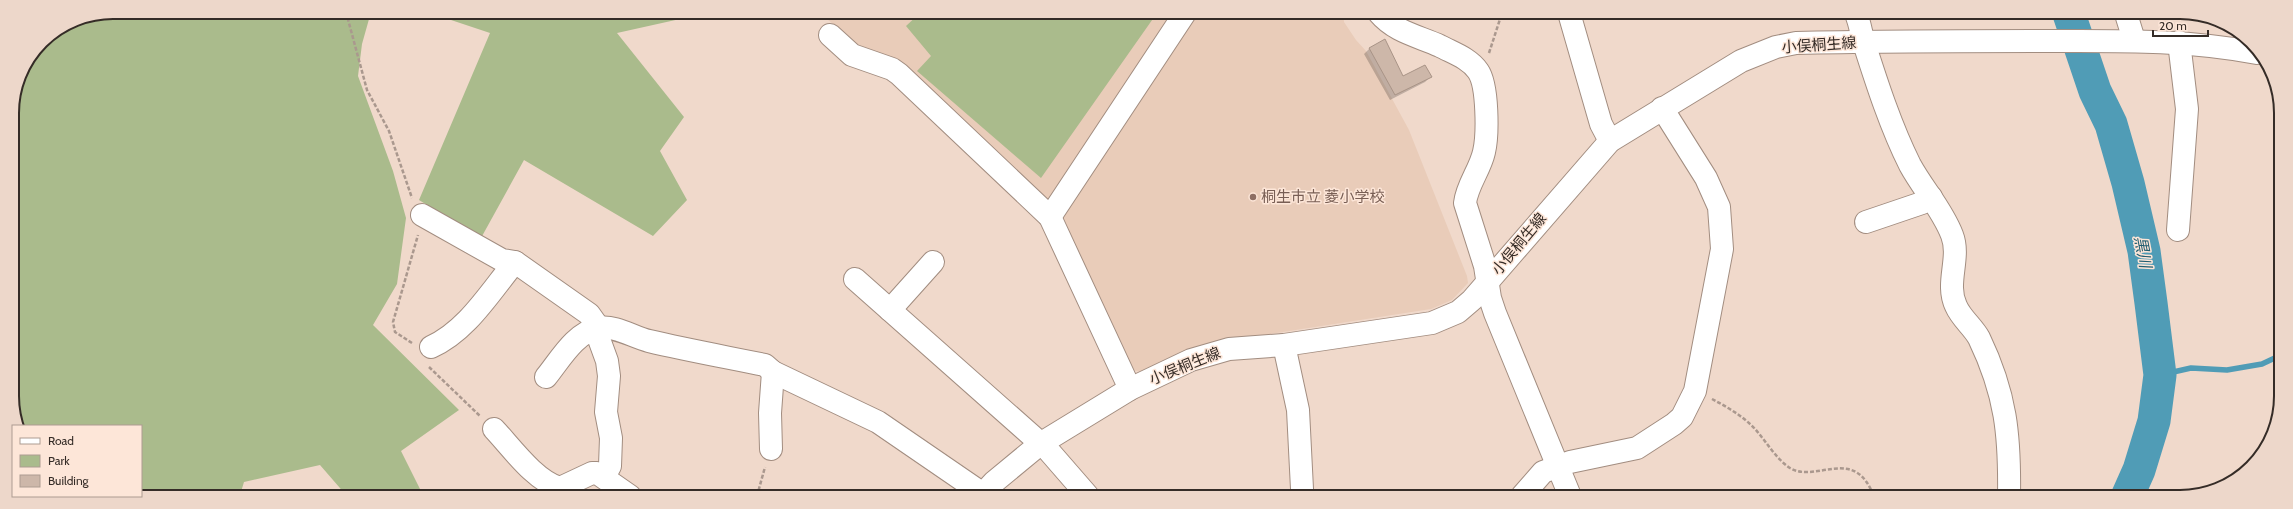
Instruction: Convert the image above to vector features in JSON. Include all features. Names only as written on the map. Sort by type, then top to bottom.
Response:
[{"type":"street","points":[[1050,217],[1181,19]]},
{"type":"street","points":[[1383,19],[1397,29],[1456,54],[1470,62],[1479,72],[1484,94],[1486,131],[1484,153],[1466,193],[1465,204],[1488,281],[1490,298],[1495,313],[1567,490]]},
{"type":"street","points":[[1571,19],[1601,124],[1610,141]]},
{"type":"street","points":[[1857,19],[1863,41],[1910,166],[1941,212],[1956,248],[1952,278],[1956,306],[1978,336],[1988,357],[2004,406],[2010,448],[2009,490]]},
{"type":"street","points":[[2128,19],[2134,40],[2215,45],[2251,52]]},
{"type":"street","points":[[830,35],[852,55],[892,69],[899,74],[1050,217],[1130,389]]},
{"type":"street","name":"小俣桐生線","points":[[987,490],[994,482],[1040,444],[1130,389],[1173,368],[1218,351],[1284,344],[1432,323],[1458,312],[1488,281],[1610,141],[1741,61],[1776,48],[1796,43],[1863,41],[2134,40]]},
{"type":"street","points":[[2178,230],[2187,109],[2179,42]]},
{"type":"street","points":[[1527,490],[1543,472],[1557,466],[1637,448],[1674,424],[1682,417],[1695,391],[1722,249],[1719,207],[1706,178],[1662,108]]},
{"type":"street","points":[[1866,222],[1922,203],[1931,197]]},
{"type":"street","points":[[422,214],[502,260],[515,262],[589,314],[599,328],[599,339],[607,362],[609,376],[606,412],[611,438],[610,466],[604,477]]},
{"type":"street","points":[[429,356],[466,322],[515,262]]},
{"type":"street","points":[[890,310],[934,262]]},
{"type":"street","points":[[855,279],[1040,444],[1082,490]]},
{"type":"street","points":[[546,377],[574,342],[587,332],[599,328],[609,328],[648,341],[765,365],[773,372],[878,422],[975,490]]},
{"type":"street","points":[[1284,344],[1298,410],[1302,489]]},
{"type":"street","points":[[771,449],[770,412],[773,372]]},
{"type":"street","points":[[494,429],[543,480],[554,486],[560,488],[592,473],[597,473],[622,490]]},
{"type":"path","points":[[348,19],[367,90],[389,131],[413,200],[422,214],[393,322],[395,332],[429,356],[494,429]]},
{"type":"path","points":[[1479,72],[1487,59],[1500,19]]},
{"type":"path","points":[[1695,391],[1731,409],[1744,419],[1754,428],[1789,468],[1802,472],[1836,468],[1851,470],[1865,480],[1871,490]]},
{"type":"path","points":[[758,490],[771,449]]},
{"type":"shaded area","points":[[827,19],[1173,19],[1048,200],[1035,197]]},
{"type":"shaded area","name":"桐生市立 菱小学校","points":[[1188,19],[1344,19],[1344,22],[1356,40],[1366,51],[1409,130],[1467,276],[1468,283],[1452,300],[1431,309],[1238,339],[1145,373],[1133,370],[1083,271],[1064,223],[1064,213]]},
{"type":"green space","points":[[113,19],[369,19],[362,44],[358,76],[393,171],[406,218],[397,284],[373,325],[459,410],[401,451],[420,490],[342,490],[320,465],[244,482],[242,490],[142,490],[142,425],[24,425],[19,396],[19,107],[26,77],[42,51],[51,42],[77,26],[95,21]]},
{"type":"green space","points":[[448,19],[680,19],[617,33],[684,117],[660,151],[687,200],[653,236],[524,160],[481,238],[419,200],[490,33]]},
{"type":"green space","points":[[914,19],[1153,19],[1041,178],[917,71],[931,56],[906,26]]},
{"type":"building","points":[[1385,39],[1403,76],[1425,65],[1432,77],[1395,95],[1369,48]]},
{"type":"waterway","name":"黒川","points":[[2071,19],[2095,91],[2111,124],[2128,183],[2144,251],[2160,375],[2154,421],[2139,470],[2130,490]]},
{"type":"waterway","points":[[2160,375],[2191,368],[2227,370],[2262,364],[2274,358]]},
{"type":"place","name":"桐生市立 菱小学校","points":[[1253,197]]}]
